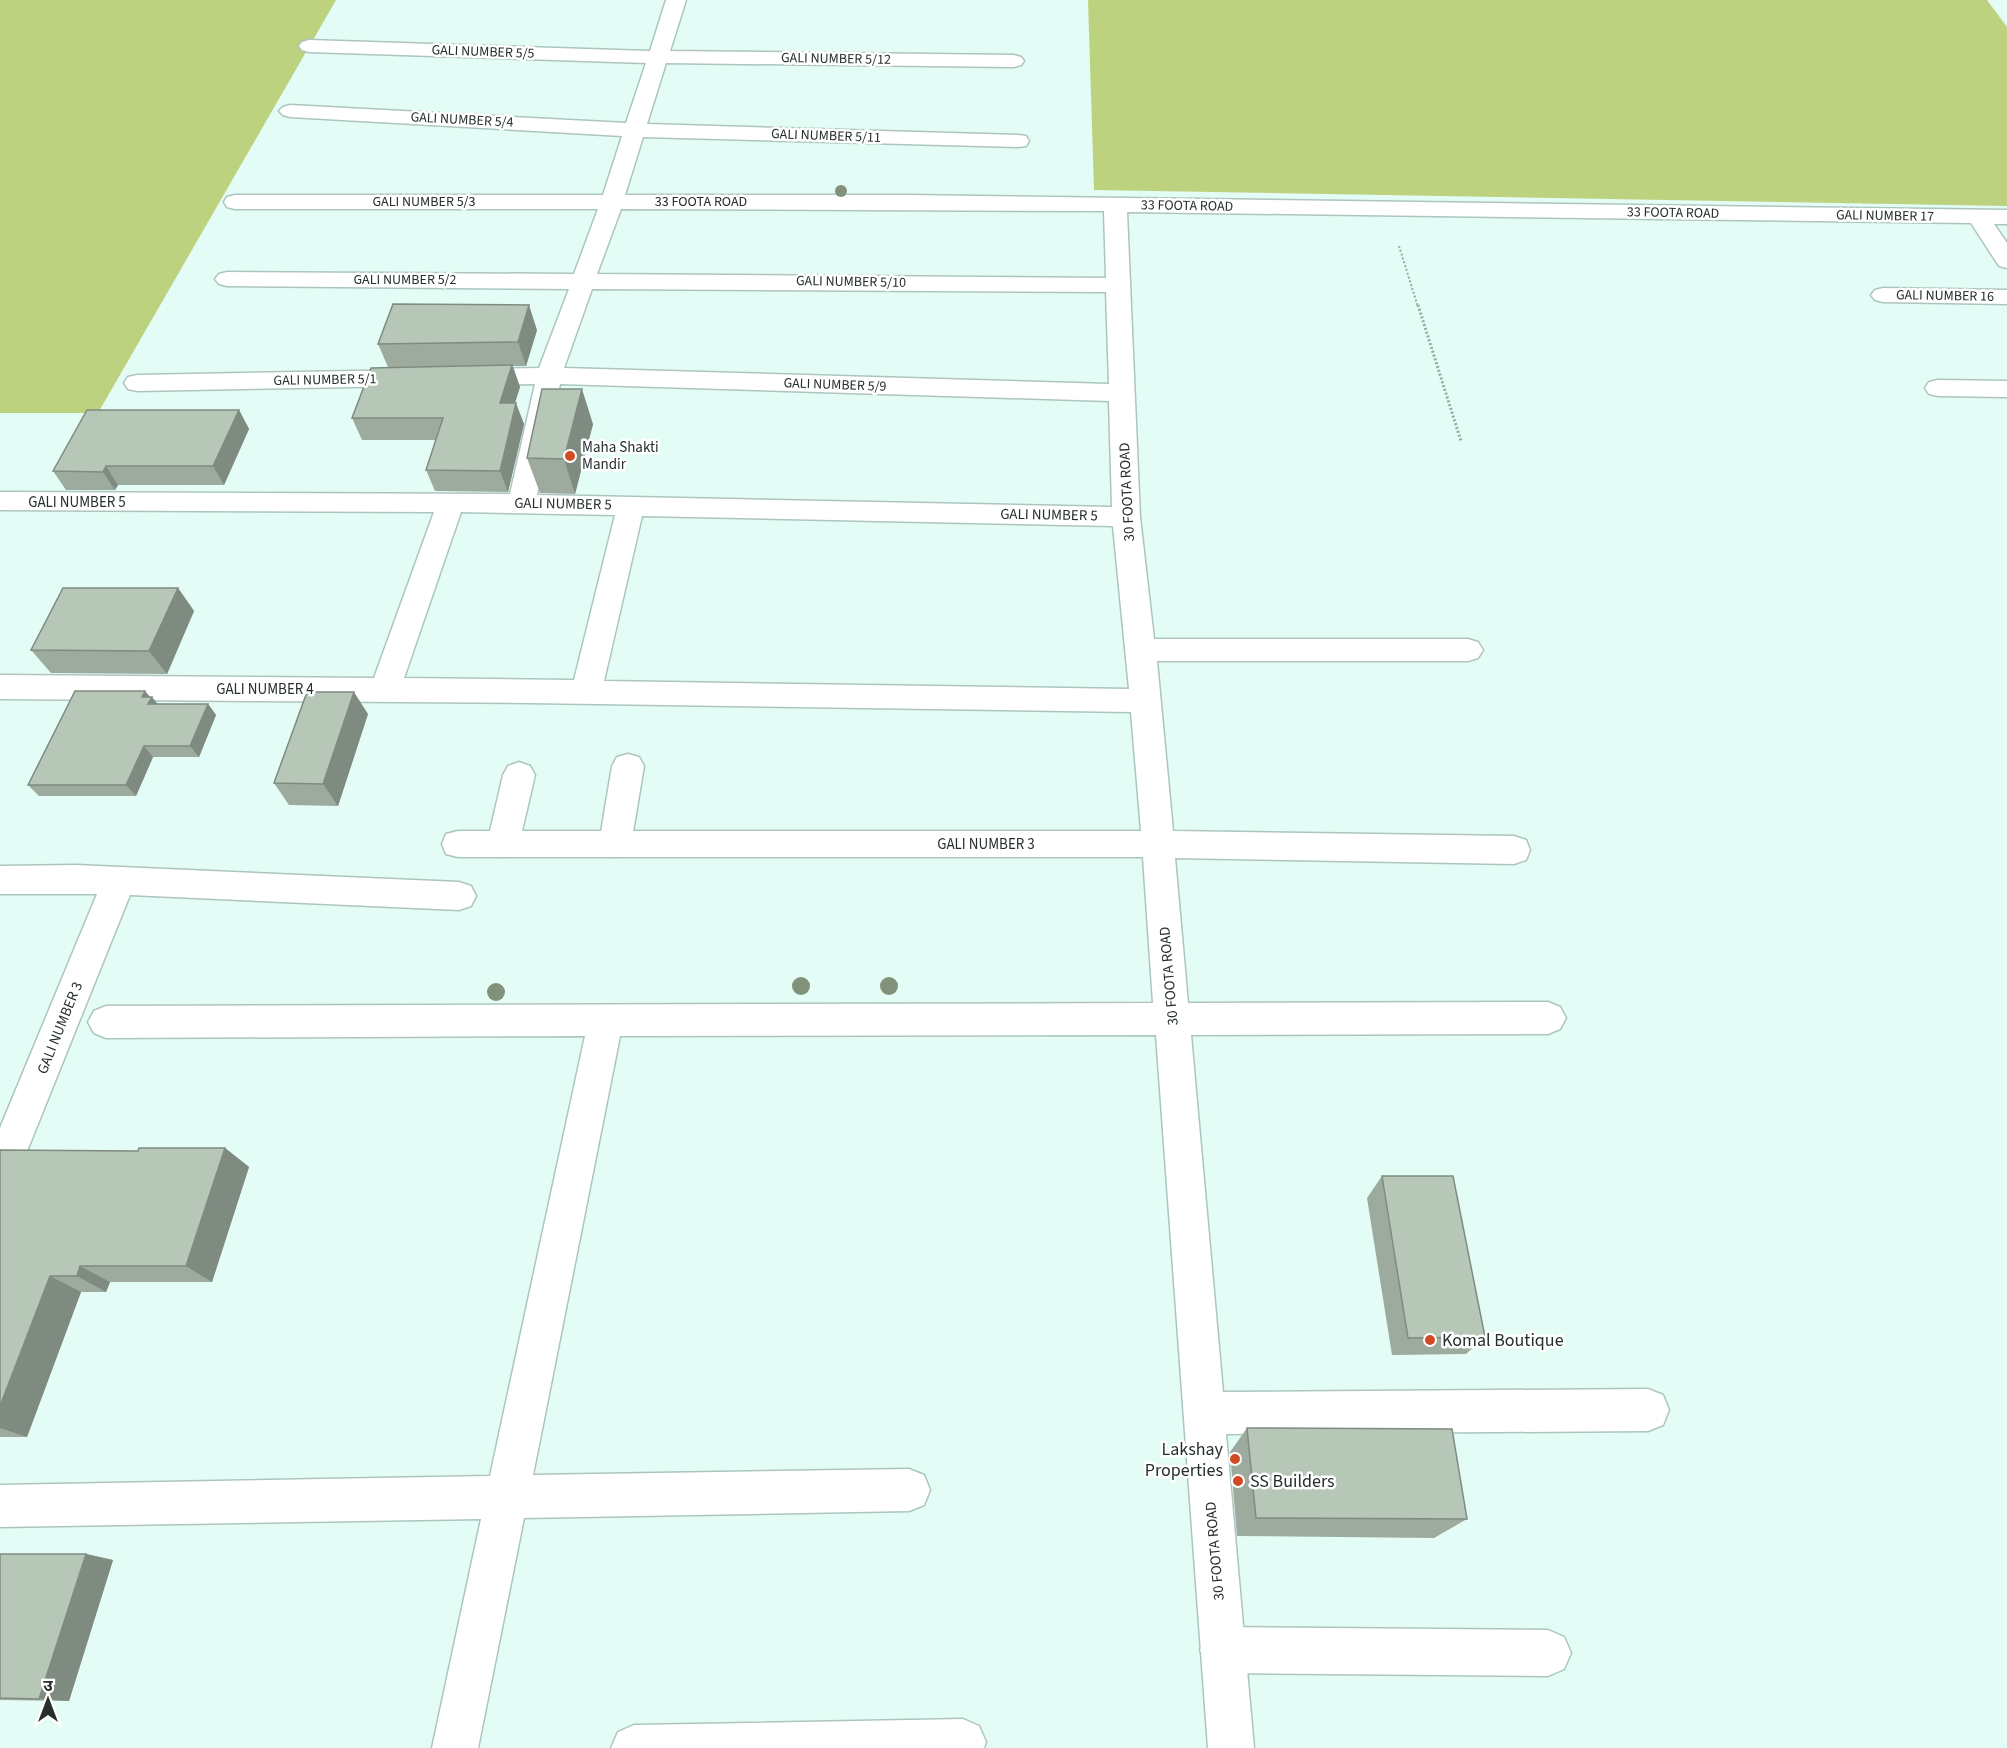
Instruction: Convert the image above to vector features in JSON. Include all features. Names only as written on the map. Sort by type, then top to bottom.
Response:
[{"type":"street","points":[[522,503],[549,376],[612,201],[676,0]]},
{"type":"street","name":"GALI NUMBER 5/5","points":[[309,46],[657,57]]},
{"type":"street","name":"GALI NUMBER 5/12","points":[[657,57],[1014,62]]},
{"type":"street","name":"GALI NUMBER 5/4","points":[[290,111],[634,130]]},
{"type":"street","name":"GALI NUMBER 5/11","points":[[634,130],[1018,141]]},
{"type":"street","name":"GALI NUMBER 5/3","points":[[235,202],[612,201]]},
{"type":"street","name":"33 FOOTA ROAD","points":[[612,201],[1762,214]]},
{"type":"street","name":"30 FOOTA ROAD","points":[[1115,205],[1126,517],[1146,701],[1231,1748]]},
{"type":"street","name":"GALI NUMBER 17","points":[[1762,214],[2007,217]]},
{"type":"street","points":[[1978,217],[2007,261]]},
{"type":"street","name":"GALI NUMBER 5/2","points":[[227,279],[584,280]]},
{"type":"street","name":"GALI NUMBER 5/10","points":[[584,280],[1118,285]]},
{"type":"street","name":"GALI NUMBER 16","points":[[1883,295],[2007,297]]},
{"type":"street","name":"GALI NUMBER 5/1","points":[[137,383],[549,376]]},
{"type":"street","name":"GALI NUMBER 5/9","points":[[549,376],[1122,393]]},
{"type":"street","points":[[1938,388],[2007,389]]},
{"type":"street","name":"GALI NUMBER 5","points":[[0,501],[522,503],[1126,517]]},
{"type":"street","points":[[385,690],[451,503]]},
{"type":"street","points":[[586,692],[631,505]]},
{"type":"street","points":[[1141,650],[1468,650]]},
{"type":"street","name":"GALI NUMBER 4","points":[[0,687],[530,691],[1146,701]]},
{"type":"street","points":[[615,844],[628,766]]},
{"type":"street","points":[[503,844],[519,775]]},
{"type":"street","name":"GALI NUMBER 3","points":[[458,844],[1158,844],[1514,850]]},
{"type":"street","points":[[0,880],[76,879],[459,896]]},
{"type":"street","name":"GALI NUMBER 3","points":[[4,1155],[119,882]]},
{"type":"street","points":[[106,1022],[1548,1018]]},
{"type":"street","points":[[455,1748],[606,1020]]},
{"type":"street","points":[[1204,1413],[1648,1410]]},
{"type":"street","points":[[0,1506],[909,1490]]},
{"type":"street","points":[[1223,1650],[1548,1653]]},
{"type":"street","points":[[634,1748],[963,1742]]},
{"type":"path","points":[[1387,208],[1461,441]]},
{"type":"green space","points":[[0,0],[336,0],[98,413],[0,413]]},
{"type":"green space","points":[[1088,0],[1987,0],[2007,27],[2007,206],[1094,190]]},
{"type":"building","points":[[393,304],[529,305],[518,342],[378,344]]},
{"type":"building","points":[[512,365],[500,403],[516,403],[500,471],[426,470],[443,418],[352,418],[371,368]]},
{"type":"building","points":[[542,389],[582,389],[564,459],[527,458]]},
{"type":"building","points":[[87,410],[239,410],[213,466],[106,466],[103,472],[53,471]]},
{"type":"building","points":[[63,588],[178,588],[149,651],[31,650]]},
{"type":"building","points":[[75,691],[145,691],[142,697],[152,697],[148,704],[208,704],[190,746],[144,746],[126,785],[28,785]]},
{"type":"building","points":[[307,692],[354,692],[323,784],[274,783]]},
{"type":"building","points":[[139,1148],[225,1148],[186,1266],[80,1266],[77,1276],[50,1276],[0,1406],[0,1150],[138,1151]]},
{"type":"building","points":[[1382,1176],[1453,1176],[1485,1337],[1408,1338]]},
{"type":"building","points":[[1247,1428],[1452,1429],[1467,1519],[1256,1518]]},
{"type":"building","points":[[0,1554],[86,1554],[39,1699],[0,1698]]},
{"type":"place","name":"Maha Shakti Mandir","points":[[570,456]]},
{"type":"place","name":"Komal Boutique","points":[[1430,1340]]},
{"type":"place","name":"Lakshay Properties","points":[[1235,1459]]},
{"type":"place","name":"SS Builders","points":[[1238,1481]]}]
